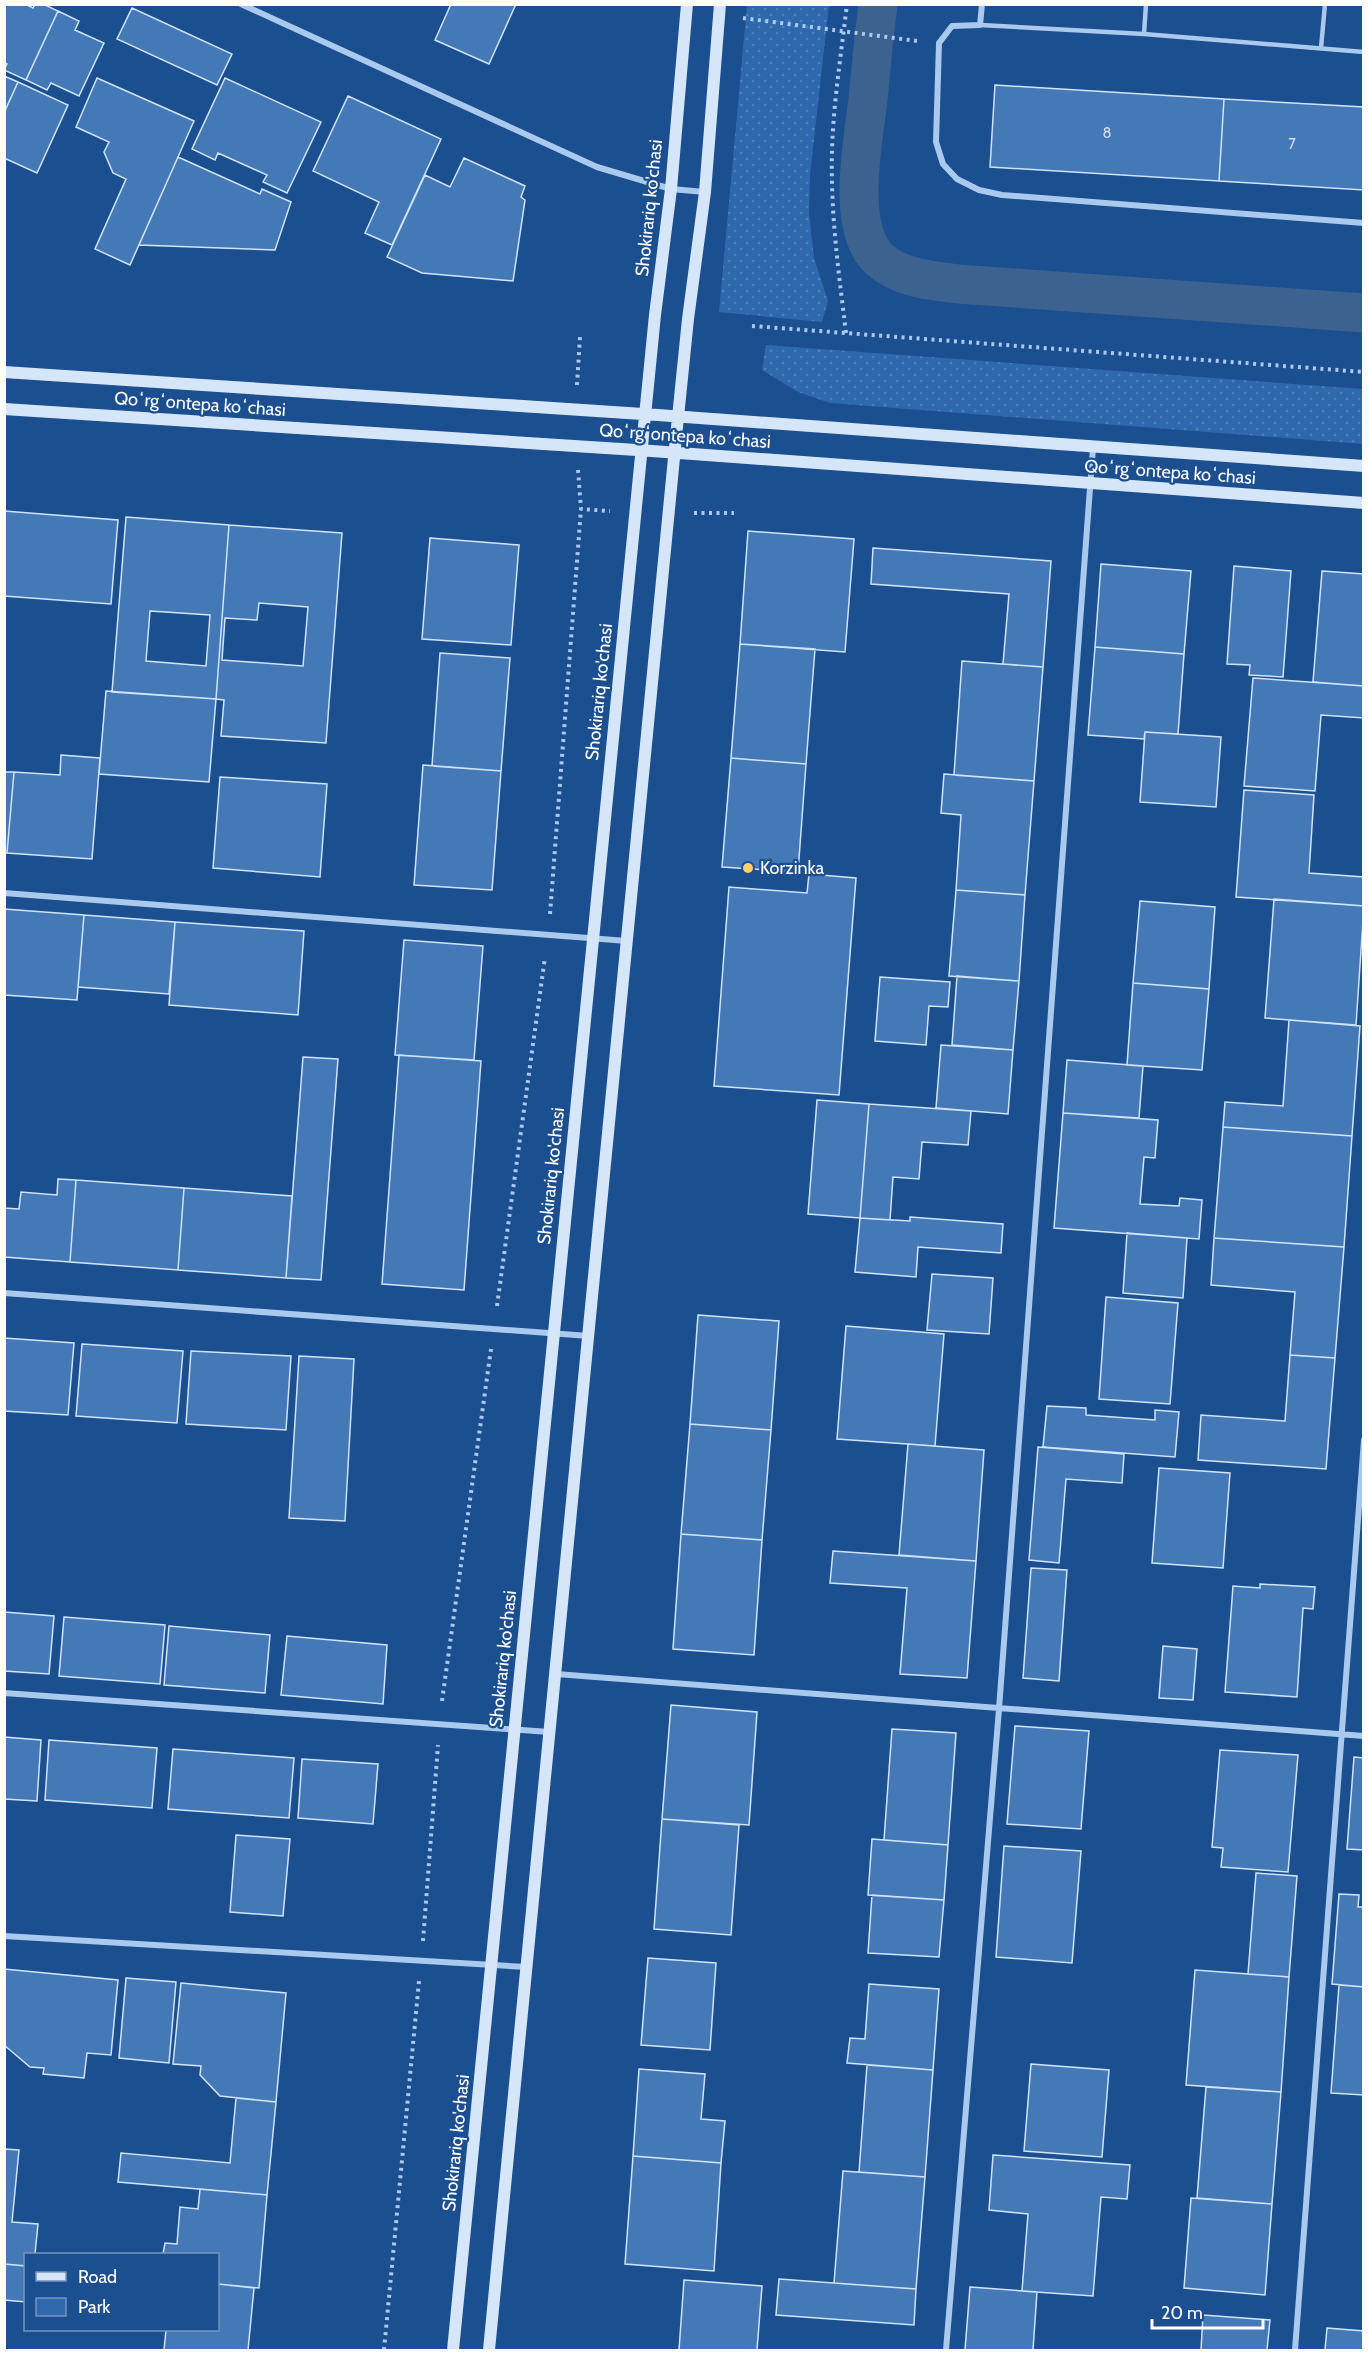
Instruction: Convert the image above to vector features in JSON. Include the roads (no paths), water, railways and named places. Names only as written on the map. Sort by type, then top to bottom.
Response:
[{"type":"main road","name":"Shokirariq ko'chasi","points":[[453,2350],[645,414],[671,189],[687,4]]},
{"type":"main road","points":[[489,2350],[678,417],[705,192],[720,10]]},
{"type":"main road","name":"Qoʻrgʻontepa koʻchasi","points":[[4,372],[645,414],[1364,466]]},
{"type":"main road","name":"Qoʻrgʻontepa koʻchasi","points":[[4,409],[675,452],[1364,503]]},
{"type":"street","points":[[241,4],[597,167],[671,189],[705,192]]},
{"type":"street","points":[[982,4],[980,25],[952,26],[939,43],[936,142],[943,164],[957,179],[979,190],[1002,195],[1364,223]]},
{"type":"street","points":[[946,2350],[999,1709],[1094,448]]},
{"type":"street","points":[[4,893],[627,941]]},
{"type":"street","points":[[4,1293],[589,1336]]},
{"type":"street","points":[[1295,2350],[1364,1440]]},
{"type":"street","points":[[556,1674],[1364,1736]]},
{"type":"street","points":[[4,1693],[550,1732]]},
{"type":"street","points":[[4,1936],[527,1967]]},
{"type":"lane","points":[[1144,34],[1146,4]]},
{"type":"lane","points":[[1321,48],[1325,4]]},
{"type":"lane","points":[[980,25],[1144,34],[1364,52]]},
{"type":"waterway","points":[[878,4],[859,184],[863,228],[869,246],[880,260],[889,266],[917,278],[958,284],[1364,313]]},
{"type":"place","name":"Korzinka","points":[[748,868]]}]
